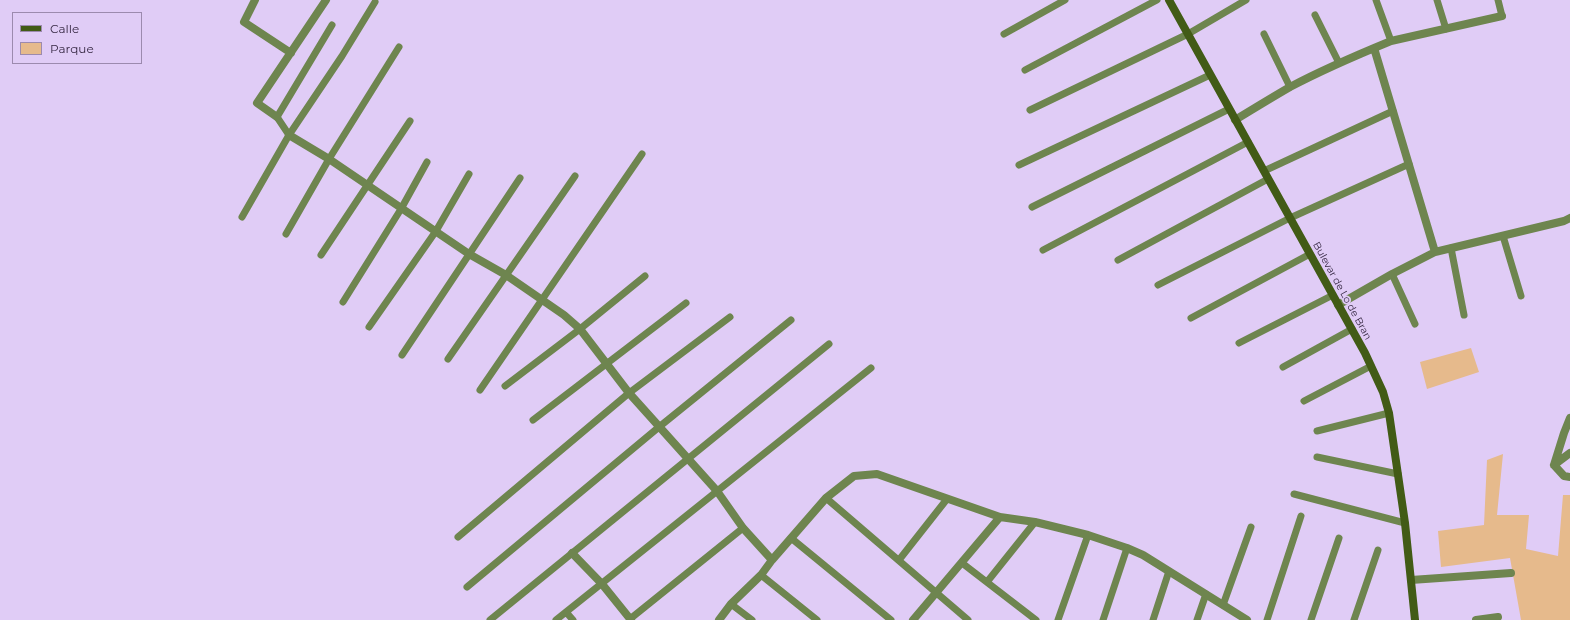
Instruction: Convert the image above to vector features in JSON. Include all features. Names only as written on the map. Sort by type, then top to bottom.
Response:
[{"type":"street","points":[[255,0],[244,22],[291,53]]},
{"type":"street","points":[[277,117],[257,103],[326,0]]},
{"type":"street","name":"Bulevar de Lo de Bran","points":[[1169,0],[1333,294],[1383,392],[1389,413],[1405,523],[1415,620]]},
{"type":"street","points":[[1235,120],[1290,87],[1339,63],[1391,41],[1502,16]]},
{"type":"street","points":[[1374,48],[1435,252]]},
{"type":"street","points":[[289,135],[329,158],[469,254],[506,275],[564,315],[580,329],[629,393],[717,491],[744,528],[772,560]]},
{"type":"street","points":[[1338,305],[1392,274],[1435,252],[1570,218]]},
{"type":"street","points":[[1554,465],[1570,418]]},
{"type":"street","points":[[1554,465],[1570,453]]},
{"type":"street","points":[[1554,465],[1564,476],[1570,478]]},
{"type":"street","points":[[719,620],[731,604],[761,575],[772,560],[826,498],[854,476],[877,474],[1000,517],[1035,522],[1088,535],[1127,548],[1143,555],[1247,620]]},
{"type":"street","points":[[913,620],[1000,517]]},
{"type":"street","points":[[572,553],[602,584],[631,619]]},
{"type":"street","points":[[1411,580],[1511,573]]},
{"type":"street","points":[[1476,620],[1498,617]]},
{"type":"lane","points":[[1004,34],[1066,0]]},
{"type":"lane","points":[[1025,70],[1157,0]]},
{"type":"lane","points":[[1030,110],[1188,34],[1246,0]]},
{"type":"lane","points":[[1376,0],[1391,41]]},
{"type":"lane","points":[[1437,0],[1446,29]]},
{"type":"lane","points":[[1498,0],[1502,16]]},
{"type":"lane","points":[[242,217],[289,135],[351,43],[375,2]]},
{"type":"lane","points":[[1315,15],[1339,63]]},
{"type":"lane","points":[[289,135],[277,117],[332,25]]},
{"type":"lane","points":[[1264,34],[1290,87]]},
{"type":"lane","points":[[286,234],[329,158],[400,46]]},
{"type":"lane","points":[[1019,165],[1210,74]]},
{"type":"lane","points":[[1032,207],[1230,109]]},
{"type":"lane","points":[[1264,171],[1393,111]]},
{"type":"lane","points":[[321,255],[410,122]]},
{"type":"lane","points":[[1043,250],[1248,142]]},
{"type":"lane","points":[[480,390],[642,154]]},
{"type":"lane","points":[[343,302],[401,208],[427,162]]},
{"type":"lane","points":[[1158,285],[1290,218],[1409,164]]},
{"type":"lane","points":[[369,327],[436,231],[469,174]]},
{"type":"lane","points":[[448,359],[575,176]]},
{"type":"lane","points":[[402,355],[520,178]]},
{"type":"lane","points":[[1118,260],[1268,179]]},
{"type":"lane","points":[[1503,236],[1521,296]]},
{"type":"lane","points":[[1451,248],[1464,315]]},
{"type":"lane","points":[[1191,318],[1310,254]]},
{"type":"lane","points":[[1392,274],[1415,324]]},
{"type":"lane","points":[[505,386],[580,329],[645,276]]},
{"type":"lane","points":[[1239,343],[1333,294]]},
{"type":"lane","points":[[533,420],[686,303]]},
{"type":"lane","points":[[458,537],[629,393],[730,317]]},
{"type":"lane","points":[[466,587],[791,320]]},
{"type":"lane","points":[[1283,368],[1352,329]]},
{"type":"lane","points":[[490,620],[829,344]]},
{"type":"lane","points":[[1304,401],[1371,366]]},
{"type":"lane","points":[[556,620],[871,368]]},
{"type":"lane","points":[[1317,431],[1389,413]]},
{"type":"lane","points":[[1317,458],[1398,474]]},
{"type":"lane","points":[[1294,494],[1405,523]]},
{"type":"lane","points":[[826,498],[968,620]]},
{"type":"lane","points":[[898,560],[947,499]]},
{"type":"lane","points":[[1267,620],[1301,516]]},
{"type":"lane","points":[[987,582],[1035,522]]},
{"type":"lane","points":[[1223,605],[1251,527]]},
{"type":"lane","points":[[631,619],[744,528]]},
{"type":"lane","points":[[1058,620],[1088,535]]},
{"type":"lane","points":[[791,538],[891,620]]},
{"type":"lane","points":[[1311,620],[1339,538]]},
{"type":"lane","points":[[1103,620],[1127,548]]},
{"type":"lane","points":[[1354,620],[1378,550]]},
{"type":"lane","points":[[962,563],[1036,620]]},
{"type":"lane","points":[[1153,620],[1169,571]]},
{"type":"lane","points":[[761,575],[817,620]]},
{"type":"lane","points":[[1197,620],[1206,594]]},
{"type":"lane","points":[[731,604],[752,620]]},
{"type":"lane","points":[[566,612],[573,620]]},
{"type":"green space","points":[[1471,348],[1479,372],[1427,389],[1420,362]]},
{"type":"green space","points":[[1503,454],[1497,515],[1529,515],[1526,549],[1558,556],[1563,495],[1570,495],[1570,620],[1521,620],[1510,558],[1441,567],[1438,531],[1484,525],[1487,460]]}]
